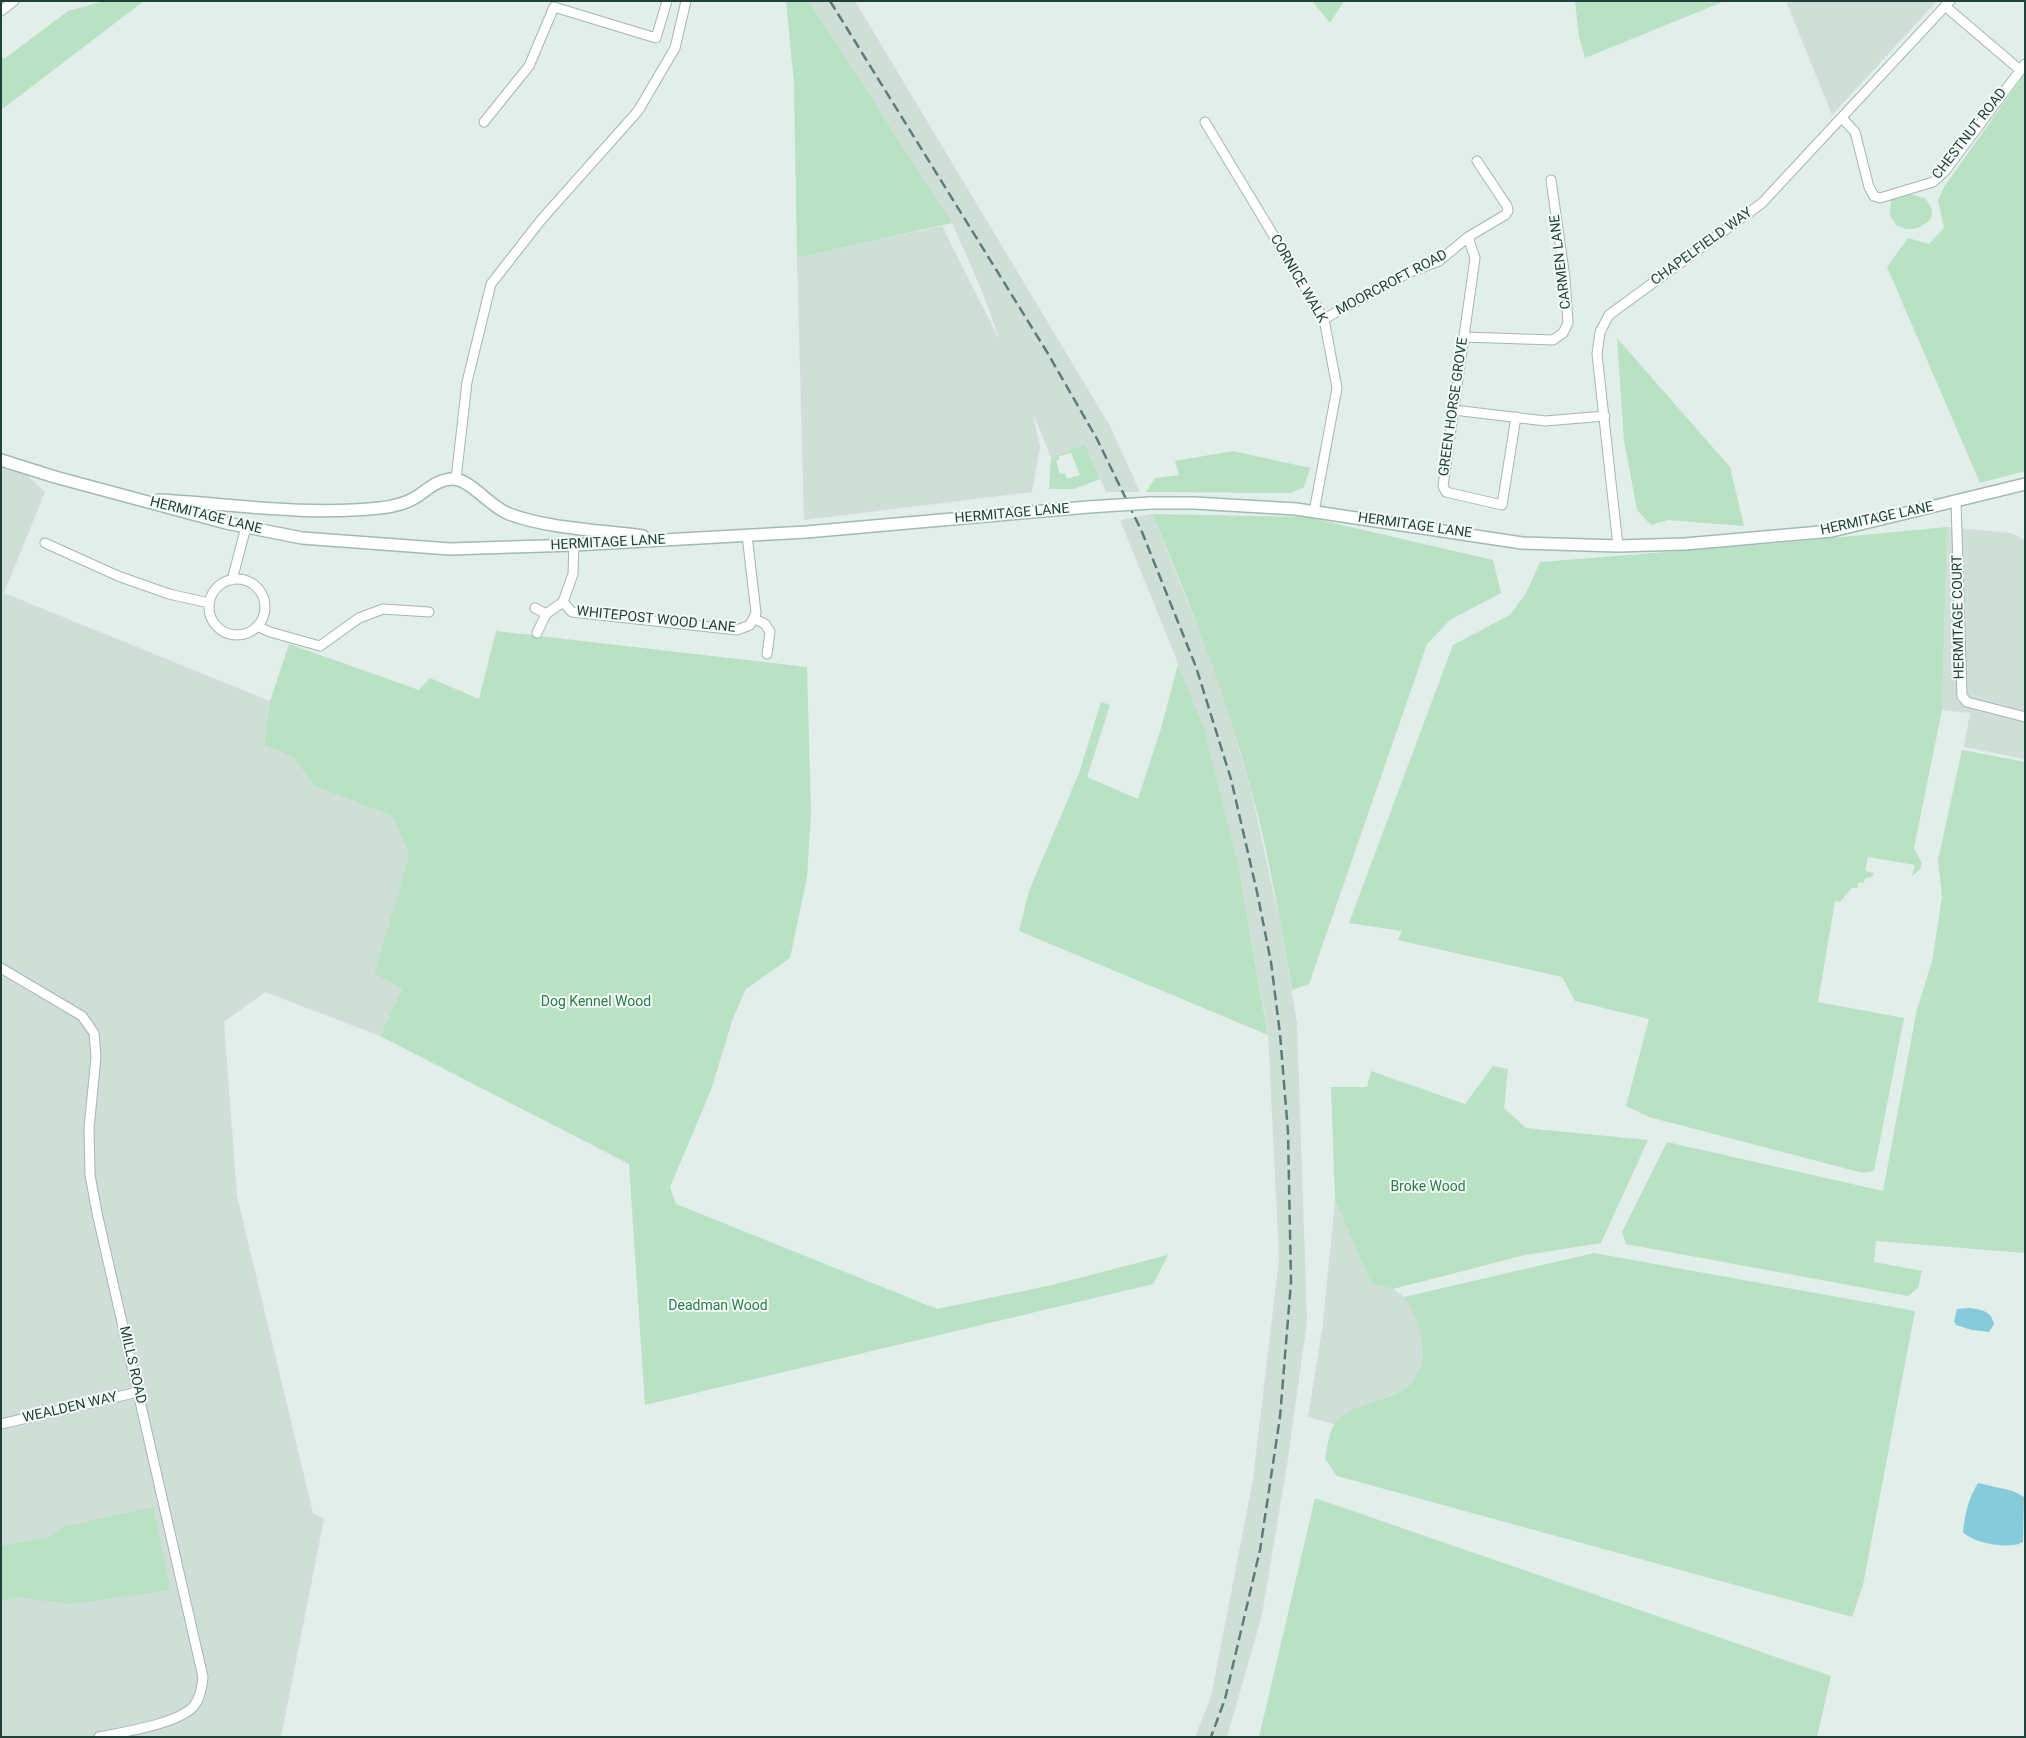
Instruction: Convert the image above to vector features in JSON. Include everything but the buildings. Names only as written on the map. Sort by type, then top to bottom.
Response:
[{"type":"main road","name":"HERMITAGE LANE","points":[[1,460],[132,498],[302,538],[450,549],[671,540],[1150,503],[1194,503],[1314,512],[1522,543],[1618,546],[1685,544],[1832,531],[2025,484]]},
{"type":"main road","points":[[132,498],[280,509],[379,508],[400,504],[442,481],[456,479],[473,488],[489,503],[508,514],[548,523],[671,540]]},
{"type":"street","points":[[2,11],[14,1]]},
{"type":"street","points":[[484,122],[529,66],[554,4],[656,38],[667,1]]},
{"type":"street","points":[[456,479],[467,382],[491,284],[541,220],[638,111],[675,48],[686,1]]},
{"type":"street","points":[[1948,4],[2022,67]]},
{"type":"street","name":"CHAPELFIELD WAY","points":[[1618,546],[1597,354],[1600,332],[1609,315],[1752,212],[1948,4]]},
{"type":"street","name":"CHESTNUT ROAD","points":[[1842,118],[1855,132],[1871,192],[1880,198],[1888,197],[1933,182],[1945,171],[2022,67]]},
{"type":"street","name":"CORNICE WALK","points":[[1205,122],[1324,319],[1337,388],[1314,512]]},
{"type":"street","name":"MOORCROFT ROAD","points":[[1324,319],[1410,272],[1439,261],[1468,237],[1508,212],[1507,206],[1477,161]]},
{"type":"street","name":"CARMEN LANE","points":[[1464,337],[1553,340],[1563,333],[1568,323],[1565,278],[1551,180]]},
{"type":"street","name":"GREEN HORSE GROVE","points":[[1468,237],[1475,258],[1444,486],[1446,492],[1502,505],[1516,417]]},
{"type":"street","points":[[1454,410],[1546,421],[1605,416]]},
{"type":"street","name":"HERMITAGE COURT","points":[[1956,501],[1962,696],[1967,702],[2025,717]]},
{"type":"street","points":[[232,580],[246,526]]},
{"type":"street","name":"WHITEPOST WOOD LANE","points":[[574,545],[573,574],[562,602],[576,613],[737,630],[746,628],[756,614],[747,535]]},
{"type":"street","points":[[44,543],[118,576],[169,594],[209,603]]},
{"type":"street","points":[[232,580],[248,582],[261,593],[264,610],[257,626],[242,634],[225,632],[212,620],[209,603],[217,588],[232,580]]},
{"type":"street","points":[[537,633],[546,614],[562,602]]},
{"type":"street","points":[[535,608],[546,614]]},
{"type":"street","points":[[257,626],[270,632],[320,646],[359,618],[382,609],[429,612]]},
{"type":"street","points":[[754,619],[765,624],[770,632],[767,654]]},
{"type":"street","name":"MILLS ROAD","points":[[1,968],[82,1016],[94,1033],[96,1057],[89,1128],[90,1175],[203,1678],[202,1691],[195,1705],[180,1717],[99,1737]]},
{"type":"street","name":"WEALDEN WAY","points":[[1,1424],[138,1392]]},
{"type":"shaded area","points":[[809,1],[855,1],[1110,426],[1140,492],[1106,492],[1085,444],[1051,458],[1035,418],[1037,416],[1034,418],[1040,447],[1032,492],[804,520],[797,258],[942,226],[1000,341],[982,291],[952,223]]},
{"type":"shaded area","points":[[1786,1],[1937,1],[1832,115]]},
{"type":"shaded area","points":[[1,465],[28,476],[45,492],[4,593],[270,701],[264,745],[293,757],[314,786],[392,816],[409,854],[374,974],[402,989],[380,1036],[265,992],[224,1022],[237,1196],[313,1513],[324,1519],[281,1737],[1,1737]]},
{"type":"shaded area","points":[[1152,514],[1216,672],[1251,790],[1280,923],[1297,1023],[1307,1321],[1287,1465],[1262,1615],[1227,1737],[1195,1737],[1211,1697],[1253,1479],[1279,1259],[1268,1032],[1237,859],[1205,730],[1120,520]]},
{"type":"shaded area","points":[[1947,527],[2011,533],[2025,540],[2025,759],[1964,747],[1970,713],[1942,710]]},
{"type":"shaded area","points":[[1335,1200],[1371,1283],[1393,1289],[1404,1297],[1416,1315],[1421,1334],[1422,1351],[1421,1366],[1417,1377],[1403,1390],[1344,1416],[1334,1424],[1308,1417],[1323,1323]]},
{"type":"green space","points":[[104,1],[144,1],[1,110],[1,57],[4,59],[68,11]]},
{"type":"green space","points":[[786,1],[809,1],[952,223],[797,258],[794,83]]},
{"type":"green space","points":[[1312,1],[1344,1],[1330,23]]},
{"type":"green space","points":[[1575,1],[1725,1],[1585,58],[1579,37]]},
{"type":"green space","points":[[2025,73],[2025,471],[1980,483],[1887,267],[1908,238],[1929,244],[1944,228],[1938,200],[1944,187]]},
{"type":"green space","points":[[1909,194],[1925,198],[1932,209],[1931,219],[1915,229],[1906,229],[1896,225],[1890,215],[1891,200]]},
{"type":"green space","points":[[1617,338],[1730,467],[1744,526],[1668,520],[1651,525],[1637,510],[1624,441]]},
{"type":"green space","points":[[1085,444],[1100,479],[1074,489],[1049,489],[1051,458]],"holes":[[[1071,453],[1080,475],[1067,479],[1065,473],[1060,474],[1056,461],[1059,460],[1059,456]]]},
{"type":"green space","points":[[1233,451],[1310,468],[1304,487],[1291,493],[1146,492],[1155,478],[1179,475],[1175,461]]},
{"type":"green space","points":[[1152,514],[1307,517],[1493,560],[1501,593],[1450,620],[1427,644],[1309,984],[1292,990],[1263,838],[1241,754],[1206,650]]},
{"type":"green space","points":[[1947,527],[1942,710],[1914,848],[1922,863],[1920,869],[1912,876],[1915,865],[1868,857],[1865,871],[1874,873],[1872,877],[1865,878],[1864,883],[1859,882],[1857,888],[1852,888],[1840,902],[1835,901],[1818,1002],[1904,1018],[1874,1171],[1863,1173],[1649,1117],[1626,1106],[1649,1019],[1575,1001],[1562,977],[1398,940],[1402,931],[1349,923],[1453,645],[1510,615],[1526,593],[1540,562],[1780,543]]},
{"type":"green space","name":"Dog Kennel Wood","points":[[496,631],[807,667],[811,812],[807,877],[790,958],[746,989],[733,1018],[711,1090],[670,1187],[676,1204],[937,1309],[1052,1285],[1168,1255],[1153,1284],[645,1405],[629,1164],[380,1036],[402,989],[374,974],[409,854],[392,816],[314,786],[293,757],[264,745],[270,701],[289,644],[419,690],[430,678],[479,699]]},
{"type":"green space","points":[[1178,664],[1205,730],[1237,859],[1268,1035],[1019,931],[1029,891],[1079,773],[1101,702],[1110,705],[1087,777],[1138,799],[1162,725]]},
{"type":"green space","points":[[1962,750],[2025,762],[2025,1253],[1876,1241],[1874,1262],[1922,1271],[1918,1288],[1908,1296],[1626,1244],[1622,1232],[1667,1142],[1883,1191],[1917,1009],[1932,962],[1942,897],[1938,860]]},
{"type":"green space","name":"Broke Wood","points":[[1493,1066],[1508,1069],[1504,1108],[1526,1128],[1648,1140],[1601,1243],[1525,1255],[1393,1289],[1371,1283],[1335,1200],[1331,1087],[1367,1087],[1371,1071],[1465,1104]]},
{"type":"green space","points":[[1594,1253],[1915,1311],[1863,1585],[1852,1617],[1337,1476],[1325,1459],[1330,1435],[1336,1422],[1347,1413],[1402,1390],[1412,1382],[1419,1369],[1422,1343],[1415,1316],[1404,1297]]},
{"type":"green space","points":[[1315,1498],[1831,1676],[1817,1737],[1259,1737]]},
{"type":"green space","points":[[153,1507],[171,1590],[70,1604],[16,1597],[1,1602],[1,1546],[48,1537],[63,1527]]},
{"type":"water","points":[[1970,1308],[1983,1311],[1991,1316],[1994,1324],[1989,1332],[1972,1330],[1956,1325],[1954,1321],[1957,1309]]},
{"type":"water","points":[[1978,1483],[2013,1491],[2024,1497],[2023,1542],[2010,1545],[1992,1544],[1974,1539],[1963,1532],[1968,1507]]},
{"type":"railway","points":[[830,1],[1047,352],[1097,439],[1142,532],[1196,667],[1231,779],[1257,892],[1271,962],[1280,1034],[1288,1132],[1291,1282],[1280,1417],[1260,1550],[1225,1699],[1211,1737]]},
{"type":"park label","name":"Deadman Wood","points":[[718,1306]]}]
